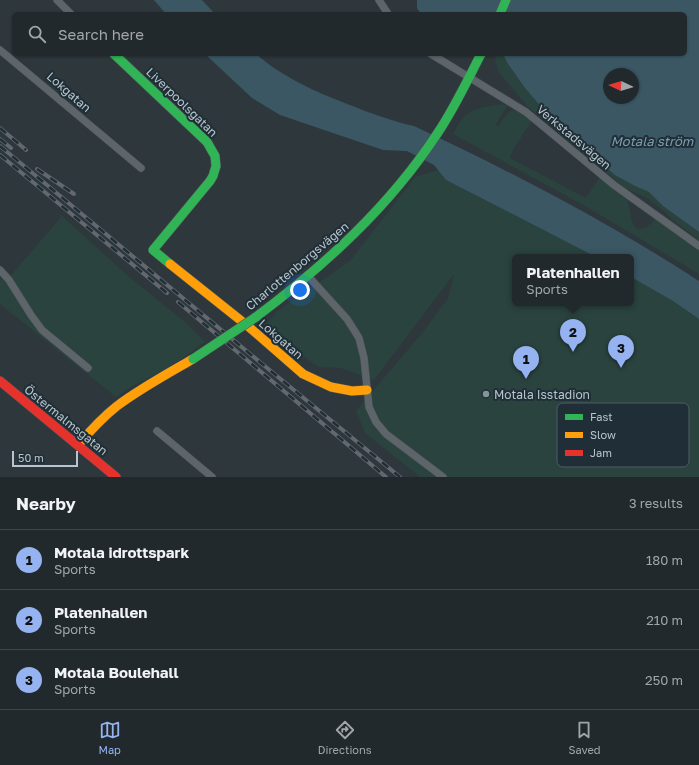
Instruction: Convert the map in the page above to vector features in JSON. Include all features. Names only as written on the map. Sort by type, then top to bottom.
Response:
[{"type":"main road","points":[[501,12],[506,0]]},
{"type":"main road","name":"Liverpoolsgatan","points":[[116,56],[207,142],[212,148],[216,160],[215,170],[210,181],[153,250]]},
{"type":"main road","name":"Charlottenborgsvägen","points":[[78,445],[102,419],[117,406],[193,359],[256,317],[308,276],[355,234],[392,195],[439,132],[480,56]]},
{"type":"main road","name":"Lokgatan","points":[[153,250],[249,327],[303,374],[331,387],[352,391],[367,390]]},
{"type":"main road","name":"Östermalmsgatan","points":[[0,381],[116,477]]},
{"type":"street","points":[[57,0],[70,12]]},
{"type":"street","points":[[379,0],[387,12]]},
{"type":"street","name":"Lokgatan","points":[[0,50],[141,168]]},
{"type":"street","name":"Verkstadsvägen","points":[[434,56],[526,112],[614,185],[699,246]]},
{"type":"street","points":[[0,270],[9,280],[31,316],[42,330],[88,368]]},
{"type":"street","points":[[308,276],[347,319],[359,338],[364,358],[369,407],[380,428],[443,477]]},
{"type":"street","points":[[157,431],[212,477]]},
{"type":"green space","points":[[496,56],[504,56],[525,88],[555,123],[635,186],[649,192],[663,206],[699,232],[699,240],[645,197],[626,189],[529,108],[499,73],[495,60]]},
{"type":"green space","points":[[503,104],[507,106],[495,126],[499,125],[507,114],[514,110],[532,121],[514,148],[510,158],[586,198],[600,177],[628,200],[632,221],[634,226],[638,229],[648,226],[655,219],[699,250],[699,274],[583,205],[453,134],[463,118],[472,111],[492,105]]},
{"type":"green space","points":[[438,170],[446,180],[590,254],[512,254],[512,306],[634,306],[634,279],[673,301],[699,319],[699,477],[420,477],[365,433],[356,411],[426,328],[448,298],[454,274],[374,380],[340,368],[319,367],[263,329],[276,312],[350,261],[415,177]]},
{"type":"green space","points":[[62,216],[127,275],[185,322],[205,342],[170,367],[132,386],[116,397],[0,304],[0,277],[5,282]]},
{"type":"water","points":[[154,0],[202,0],[213,12],[164,12]]},
{"type":"water","name":"Motala ström","points":[[417,0],[699,0],[699,232],[663,206],[649,192],[615,175],[555,123],[525,88],[504,56],[687,56],[687,12],[420,12],[417,8]]},
{"type":"water","points":[[207,56],[258,56],[282,73],[309,88],[368,112],[396,122],[414,126],[487,161],[595,218],[665,259],[699,281],[699,319],[673,301],[634,279],[634,254],[590,254],[446,180],[434,165],[407,151],[383,150],[280,115],[252,98]]},
{"type":"railway","points":[[0,128],[26,150]]},
{"type":"railway","points":[[0,139],[11,148]]},
{"type":"railway","points":[[0,146],[400,477]]},
{"type":"railway","points":[[0,155],[167,293]]},
{"type":"railway","points":[[37,169],[74,194]]},
{"type":"railway","points":[[178,302],[386,477]]},
{"type":"traffic: fast","points":[[501,12],[506,0]]},
{"type":"traffic: fast","points":[[116,56],[207,142],[215,156],[216,166],[210,181],[153,250],[170,264]]},
{"type":"traffic: fast","points":[[256,317],[307,277],[331,255],[377,210],[398,186],[418,161],[443,124],[480,56]]},
{"type":"traffic: fast","points":[[193,359],[256,317]]},
{"type":"traffic: slow","points":[[170,264],[249,327],[303,374],[331,387],[352,391],[367,390]]},
{"type":"traffic: slow","points":[[78,445],[97,424],[126,399],[193,359]]},
{"type":"traffic: jam","points":[[0,381],[116,477]]},
{"type":"place","name":"Platenhallen","points":[[573,352]]},
{"type":"place","name":"Motala Boulehall","points":[[621,368]]},
{"type":"place","name":"Motala idrottspark","points":[[526,379]]},
{"type":"place","name":"Motala Isstadion","points":[[486,394]]}]
